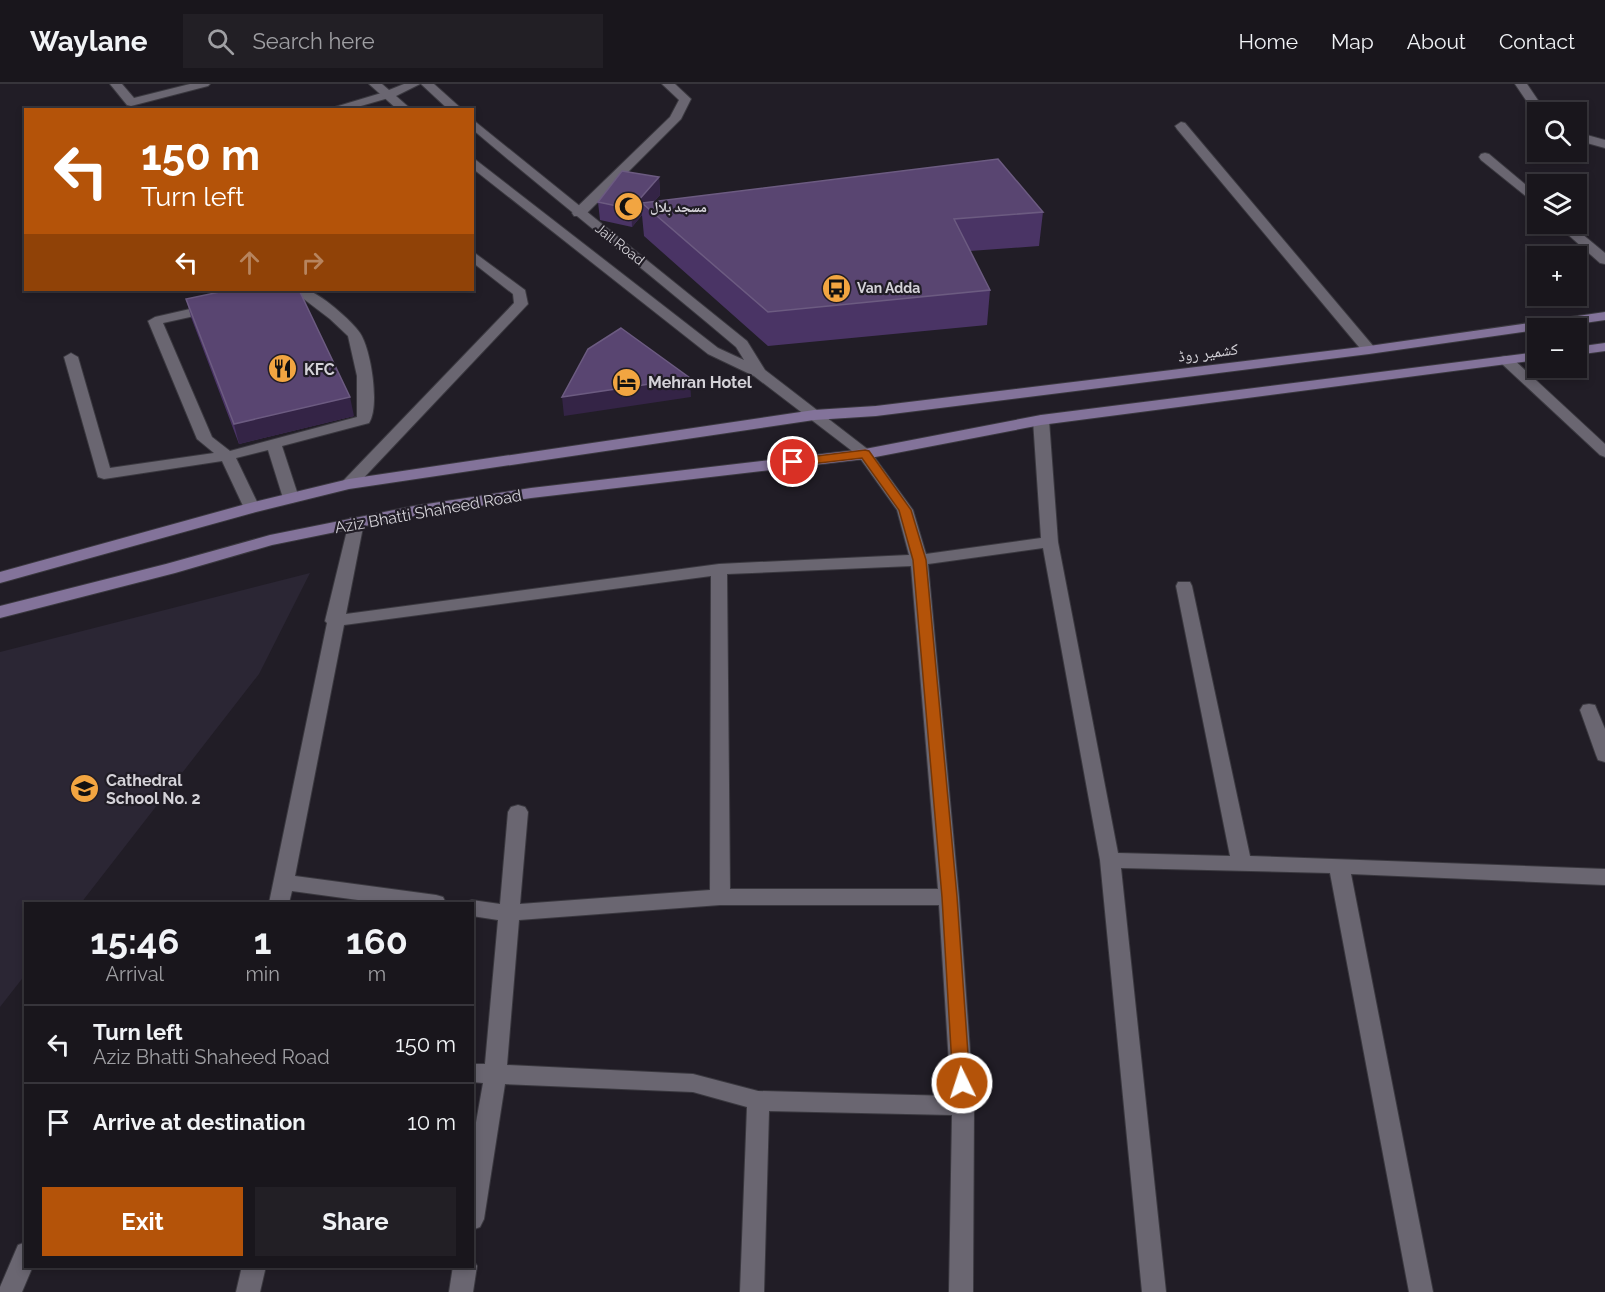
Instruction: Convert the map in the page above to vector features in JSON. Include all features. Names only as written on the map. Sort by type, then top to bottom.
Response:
[{"type":"main road","name":"کشمیر روڈ","points":[[814,415],[888,409],[1370,350],[1605,316]]},
{"type":"main road","points":[[1587,349],[1605,347]]},
{"type":"main road","points":[[865,454],[1041,420],[1527,357]]},
{"type":"main road","points":[[0,578],[252,508],[349,484],[814,415]]},
{"type":"main road","name":"Aziz Bhatti Shaheed Road","points":[[0,612],[169,569],[270,540],[356,522],[531,493],[865,454]]},
{"type":"street","points":[[116,84],[130,102],[204,84]]},
{"type":"street","points":[[375,84],[404,108]]},
{"type":"street","points":[[339,108],[388,95],[414,84]]},
{"type":"street","points":[[427,84],[455,108]]},
{"type":"street","points":[[562,232],[675,119],[685,99],[668,84]]},
{"type":"street","points":[[1521,84],[1533,102]]},
{"type":"street","name":"Jail Road","points":[[474,124],[579,213],[639,258],[742,344],[759,373]]},
{"type":"street","points":[[1181,126],[1370,350]]},
{"type":"street","points":[[1587,139],[1605,144]]},
{"type":"street","points":[[1485,157],[1527,193]]},
{"type":"street","name":"Jail Road","points":[[474,163],[713,351],[759,373],[865,454],[905,510],[919,560],[949,897],[963,1106],[961,1292]]},
{"type":"street","points":[[1575,234],[1605,260]]},
{"type":"street","points":[[349,484],[521,304],[520,293],[474,257]]},
{"type":"street","points":[[71,357],[104,474],[227,456],[364,420],[368,414],[368,397],[356,336],[328,310],[295,291]]},
{"type":"street","points":[[225,305],[155,321],[205,439],[227,456],[238,474],[252,508]]},
{"type":"street","points":[[1506,360],[1605,452]]},
{"type":"street","points":[[1041,420],[1050,542],[1110,860],[1154,1292]]},
{"type":"street","points":[[273,443],[291,498]]},
{"type":"street","points":[[279,902],[334,621],[356,522]]},
{"type":"street","points":[[334,621],[719,569],[919,560],[1050,542]]},
{"type":"street","points":[[719,569],[720,897]]},
{"type":"street","points":[[1184,586],[1242,864]]},
{"type":"street","points":[[1589,710],[1605,755]]},
{"type":"street","points":[[474,1195],[484,1074],[508,913],[518,812]]},
{"type":"street","points":[[1110,860],[1338,866],[1605,877]]},
{"type":"street","points":[[1338,866],[1421,1292]]},
{"type":"street","points":[[285,882],[429,902]]},
{"type":"street","points":[[474,908],[508,913],[720,897],[949,897]]},
{"type":"street","points":[[484,1074],[693,1083],[758,1101],[963,1106]]},
{"type":"street","points":[[752,1292],[758,1101]]},
{"type":"street","points":[[10,1292],[24,1258]]},
{"type":"street","points":[[248,1292],[254,1268]]},
{"type":"street","points":[[461,1292],[465,1268]]},
{"type":"shaded area","name":"Cathedral School No. 2","points":[[310,573],[259,674],[82,902],[24,902],[24,976],[0,1007],[0,652]]},
{"type":"building","name":"Van Adda","points":[[998,159],[1043,212],[954,219],[990,290],[768,312],[642,203]]},
{"type":"building","points":[[622,171],[659,177],[631,209],[598,202]]},
{"type":"building","points":[[224,291],[299,291],[350,397],[234,424],[186,299]]},
{"type":"building","points":[[621,328],[690,378],[562,397],[588,349]]},
{"type":"place","name":"مسجد بلال","points":[[629,207]]},
{"type":"place","name":"Van Adda","points":[[836,288]]},
{"type":"place","name":"KFC","points":[[283,369]]},
{"type":"place","name":"Mehran Hotel","points":[[627,382]]},
{"type":"place","name":"Cathedral School No. 2","points":[[85,789]]},
{"type":"route","points":[[793,462],[865,454],[905,510],[919,560],[949,897],[962,1083]]}]
